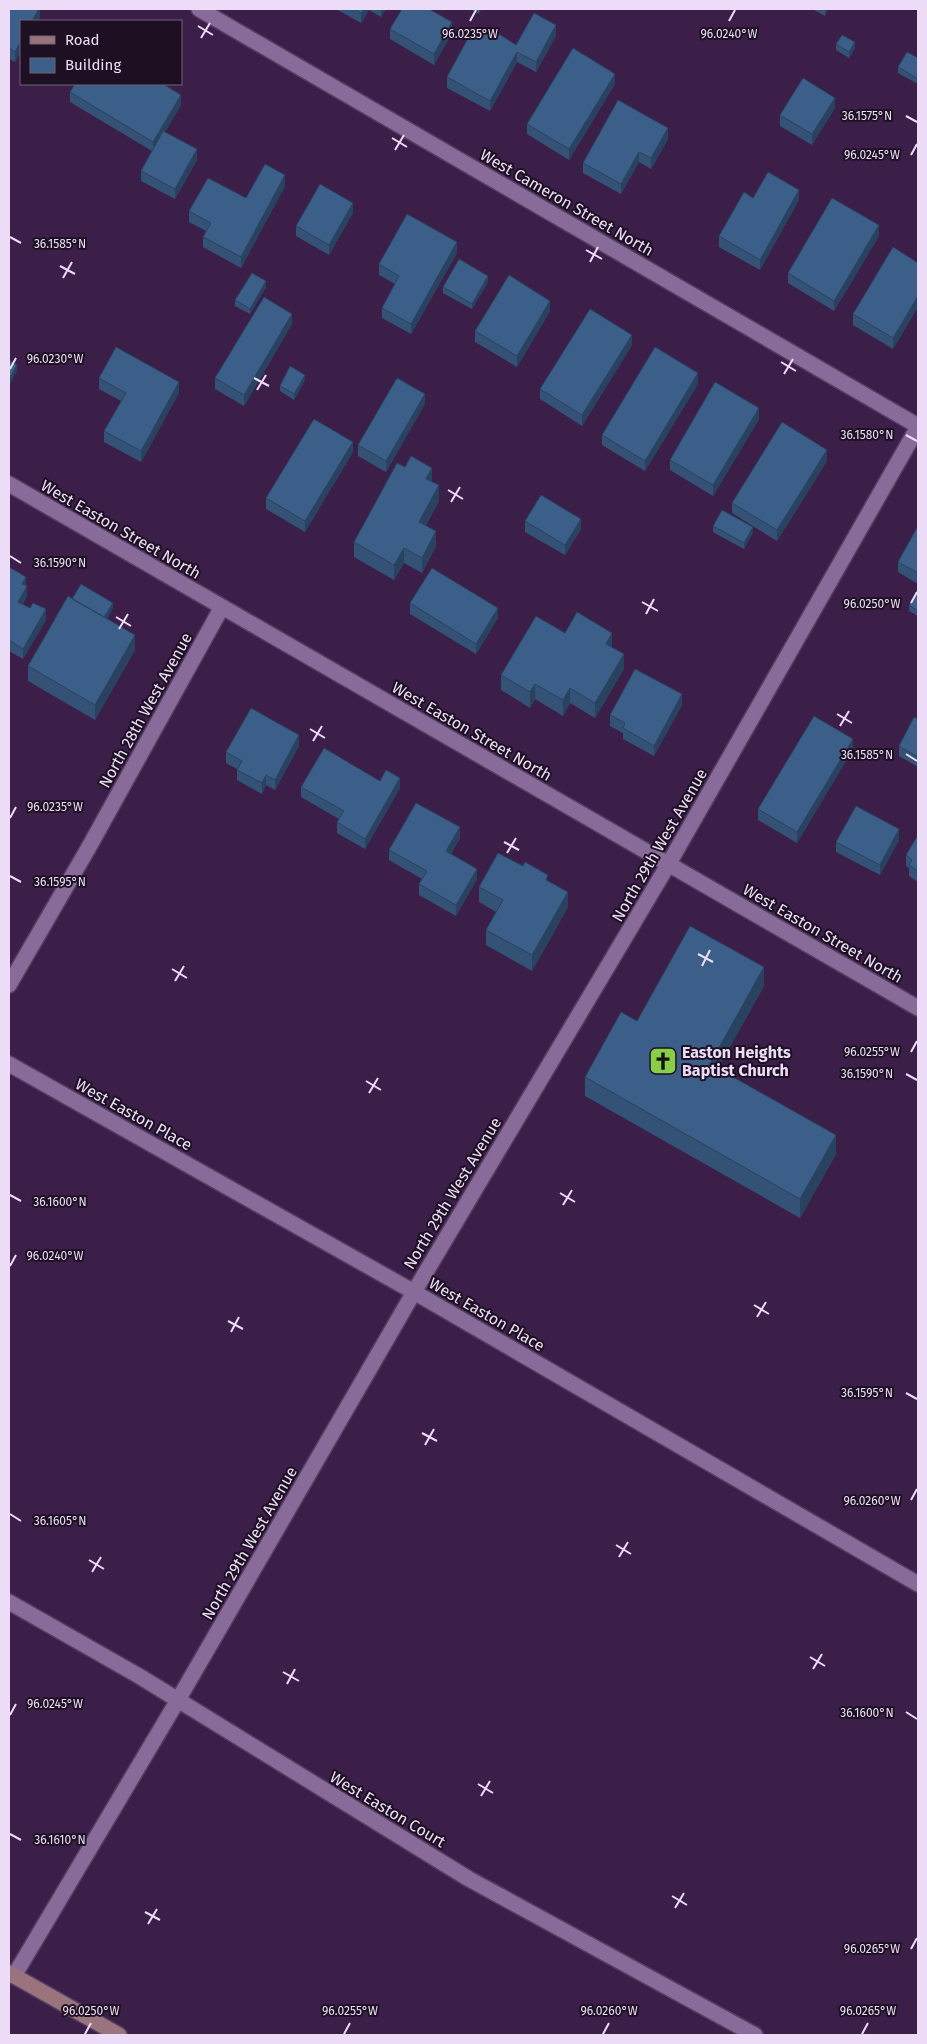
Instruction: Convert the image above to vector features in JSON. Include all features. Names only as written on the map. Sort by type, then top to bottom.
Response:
[{"type":"main road","points":[[11,1974],[119,2035]]},
{"type":"street","name":"West Cameron Street North","points":[[199,9],[918,426]]},
{"type":"street","name":"North 29th West Avenue","points":[[11,1974],[178,1700],[414,1292],[668,865],[918,426]]},
{"type":"street","name":"West Easton Street North","points":[[9,484],[918,1008]]},
{"type":"street","name":"North 28th West Avenue","points":[[9,985],[89,847],[222,607]]},
{"type":"street","name":"West Easton Place","points":[[9,1064],[414,1292],[918,1584]]},
{"type":"street","name":"West Easton Court","points":[[9,1602],[139,1676],[469,1879],[755,2035]]},
{"type":"building","points":[[9,9],[39,9],[33,20],[20,20],[20,43],[15,52],[9,48]]},
{"type":"building","points":[[354,9],[364,9],[361,13]]},
{"type":"building","points":[[402,9],[429,9],[452,22],[434,54],[390,29]]},
{"type":"building","points":[[534,13],[556,25],[536,62],[517,52],[490,101],[447,77],[474,27],[496,39],[499,34],[516,45]]},
{"type":"building","points":[[842,35],[855,42],[849,52],[836,44]]},
{"type":"building","points":[[573,48],[615,74],[569,149],[527,124]]},
{"type":"building","points":[[907,52],[918,58],[918,79],[898,67]]},
{"type":"building","points":[[803,78],[835,98],[812,134],[780,115]]},
{"type":"building","points":[[74,85],[165,85],[181,95],[153,142],[70,92]]},
{"type":"building","points":[[618,100],[668,128],[651,158],[639,152],[621,184],[583,163]]},
{"type":"building","points":[[163,131],[197,149],[175,189],[141,171]]},
{"type":"building","points":[[265,164],[285,175],[241,257],[203,237],[211,223],[189,211],[208,178],[246,198]]},
{"type":"building","points":[[768,172],[799,190],[760,260],[719,236],[744,192],[753,198]]},
{"type":"building","points":[[320,184],[353,203],[329,245],[296,226]]},
{"type":"building","points":[[832,198],[879,225],[834,301],[788,273]]},
{"type":"building","points":[[407,214],[457,242],[411,324],[382,308],[399,276],[379,264]]},
{"type":"building","points":[[893,247],[918,263],[918,296],[893,338],[853,314]]},
{"type":"building","points":[[459,259],[488,276],[472,304],[443,287]]},
{"type":"building","points":[[252,273],[266,281],[250,309],[235,300]]},
{"type":"building","points":[[509,275],[550,301],[517,356],[475,331]]},
{"type":"building","points":[[264,297],[292,314],[244,395],[215,378]]},
{"type":"building","points":[[590,309],[632,335],[582,415],[540,389]]},
{"type":"building","points":[[116,347],[179,382],[141,451],[104,431],[126,393],[99,378]]},
{"type":"building","points":[[655,347],[698,373],[645,461],[602,435]]},
{"type":"building","points":[[9,360],[17,365],[9,380]]},
{"type":"building","points":[[290,366],[305,375],[294,394],[280,386]]},
{"type":"building","points":[[397,378],[425,394],[386,461],[358,445]]},
{"type":"building","points":[[715,382],[759,408],[713,485],[670,460]]},
{"type":"building","points":[[314,419],[353,442],[305,521],[266,498]]},
{"type":"building","points":[[782,422],[827,450],[777,530],[732,503]]},
{"type":"building","points":[[411,456],[432,468],[426,479],[439,485],[419,522],[436,531],[422,558],[404,548],[394,565],[354,542],[397,463],[405,467]]},
{"type":"building","points":[[541,495],[581,519],[565,545],[525,521]]},
{"type":"building","points":[[722,510],[753,527],[744,543],[713,526]]},
{"type":"building","points":[[918,526],[918,573],[898,562]]},
{"type":"building","points":[[9,567],[26,577],[22,584],[27,586],[18,602],[30,608],[33,603],[46,609],[23,649],[9,640]]},
{"type":"building","points":[[432,568],[498,608],[476,644],[410,603]]},
{"type":"building","points":[[81,584],[113,603],[104,617],[72,599]]},
{"type":"building","points":[[918,589],[918,611],[909,605]]},
{"type":"building","points":[[68,596],[135,635],[95,705],[28,666]]},
{"type":"building","points":[[577,612],[612,633],[606,644],[624,654],[595,703],[570,688],[563,700],[535,684],[530,692],[501,675],[536,616],[565,633]]},
{"type":"building","points":[[635,669],[682,694],[654,746],[623,728],[625,723],[610,715]]},
{"type":"building","points":[[251,708],[299,735],[275,780],[266,775],[262,783],[237,770],[242,761],[226,752]]},
{"type":"building","points":[[814,716],[853,739],[797,832],[758,809]]},
{"type":"building","points":[[914,717],[918,719],[918,757],[899,746]]},
{"type":"building","points":[[324,748],[380,781],[386,770],[400,778],[365,839],[337,822],[344,811],[301,787]]},
{"type":"building","points":[[416,803],[460,827],[446,851],[477,869],[456,905],[419,884],[427,871],[389,850]]},
{"type":"building","points":[[856,806],[899,829],[880,865],[836,842]]},
{"type":"building","points":[[918,835],[918,871],[909,865],[912,860],[906,855]]},
{"type":"building","points":[[498,853],[523,866],[525,862],[548,875],[546,880],[568,892],[532,955],[486,930],[503,900],[479,887]]},
{"type":"building","name":"Easton Heights Baptist Church","points":[[690,926],[764,967],[710,1064],[836,1135],[800,1199],[585,1077],[621,1012],[637,1021]]},
{"type":"place","name":"Easton Heights Baptist Church","points":[[663,1061]]}]
